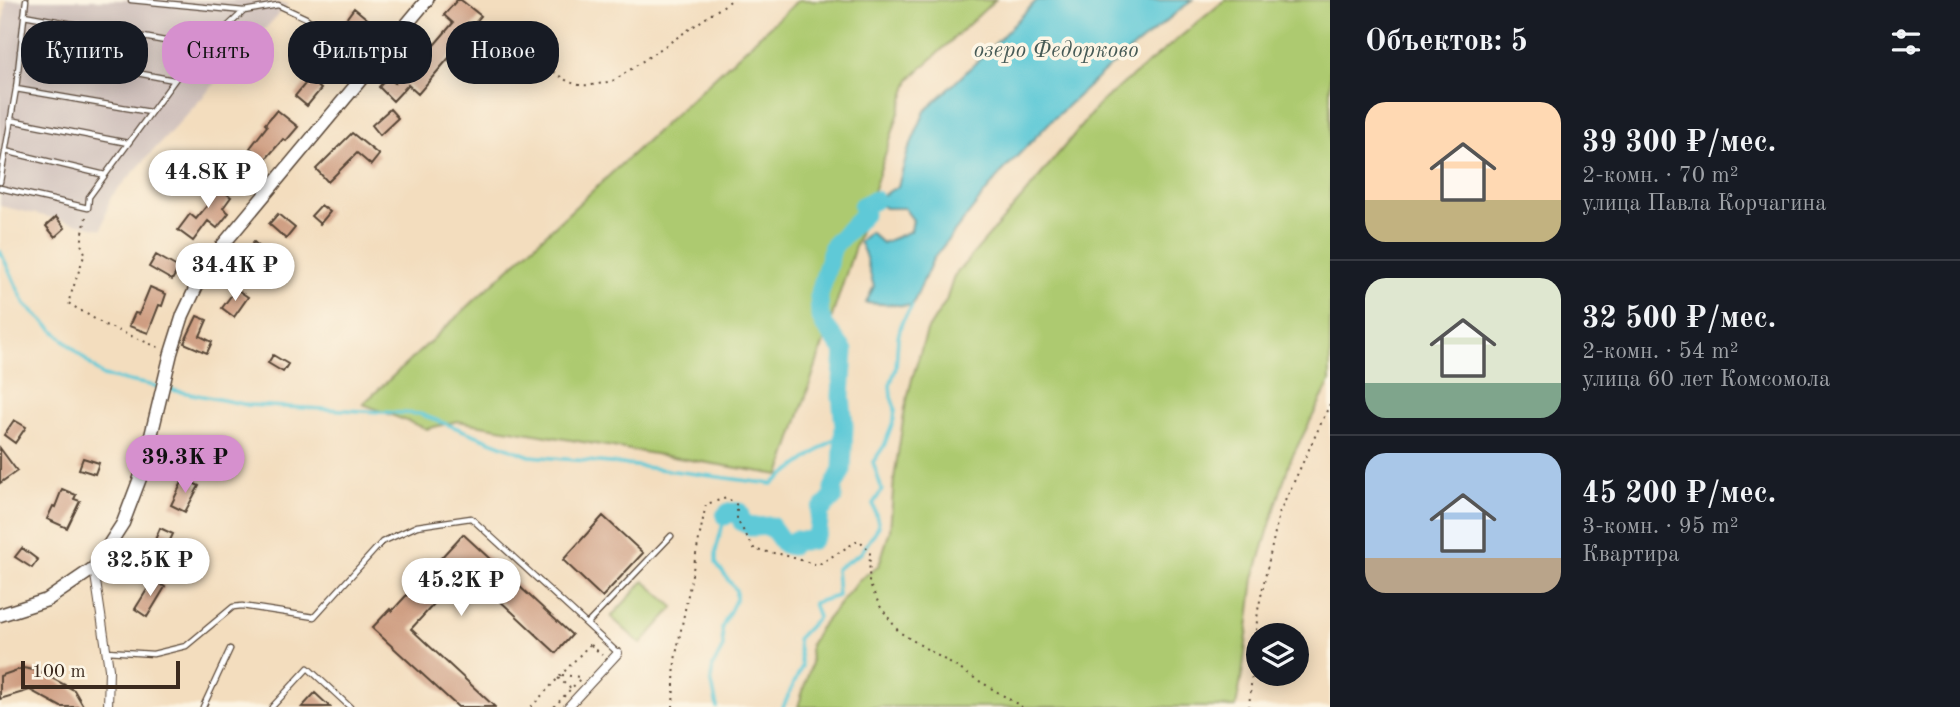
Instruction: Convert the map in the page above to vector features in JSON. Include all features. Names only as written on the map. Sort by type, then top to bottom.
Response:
[{"type":"main road","points":[[409,21],[427,0]]},
{"type":"main road","points":[[0,615],[47,600],[94,568],[122,523],[142,473],[171,353],[183,315],[198,283],[222,246],[356,84]]},
{"type":"street","points":[[94,568],[109,669],[108,707]]},
{"type":"street","points":[[568,707],[618,653]]},
{"type":"lane","points":[[0,182],[16,89],[26,0]]},
{"type":"lane","points":[[131,0],[244,11],[278,5],[310,21]]},
{"type":"lane","points":[[233,21],[244,11]]},
{"type":"lane","points":[[24,15],[162,40]]},
{"type":"lane","points":[[20,51],[162,78]]},
{"type":"lane","points":[[0,188],[88,208],[89,197],[171,84]]},
{"type":"lane","points":[[16,89],[150,112]]},
{"type":"lane","points":[[10,120],[128,143]]},
{"type":"lane","points":[[5,151],[105,175]]},
{"type":"lane","points":[[106,651],[153,654],[186,646],[233,607],[314,617],[382,542],[417,526],[471,517],[618,653]]},
{"type":"lane","points":[[587,624],[671,536]]},
{"type":"lane","points":[[203,707],[230,649]]},
{"type":"lane","points":[[272,707],[308,668],[350,707]]},
{"type":"path","points":[[559,75],[577,87],[615,80],[732,0]]},
{"type":"path","points":[[88,208],[81,244],[85,253],[68,303],[105,325],[171,353]]},
{"type":"path","points":[[1249,707],[1258,610],[1279,514],[1330,404]]},
{"type":"path","points":[[673,707],[675,660],[706,504],[727,498],[737,505],[737,520],[755,550],[818,565],[859,540],[870,551],[869,583],[880,606],[899,632],[1022,707]]},
{"type":"path","points":[[531,707],[599,635]]},
{"type":"path","points":[[590,645],[602,655],[610,646]]},
{"type":"path","points":[[554,707],[582,677],[561,675]]},
{"type":"path","points":[[558,678],[570,689]]},
{"type":"shaded area","points":[[6,0],[245,0],[288,4],[272,21],[162,21],[162,84],[215,84],[110,198],[102,229],[0,206],[0,55]]},
{"type":"green space","points":[[798,0],[995,0],[910,79],[780,475],[457,421],[427,429],[363,404]]},
{"type":"green space","points":[[1225,0],[1330,0],[1330,382],[1290,461],[1254,578],[1236,707],[798,707],[811,665],[810,645],[819,629],[859,580],[879,565],[890,530],[894,479],[912,379],[927,331],[946,301],[954,276],[1100,103]]},
{"type":"green space","points":[[644,581],[674,607],[641,644],[611,617]]},
{"type":"water","name":"озеро Федорково","points":[[1037,0],[1192,0],[1105,71],[1050,122],[1001,173],[933,259],[912,306],[866,303],[874,286],[859,242],[870,232],[882,243],[911,231],[913,220],[904,208],[885,208],[875,200],[898,186],[908,151],[925,111]]},
{"type":"building","points":[[457,0],[461,0],[481,16],[477,21],[451,21],[444,15]]},
{"type":"building","points":[[354,8],[370,21],[344,21]]},
{"type":"building","points":[[446,31],[446,61],[432,78],[432,48]]},
{"type":"building","points":[[305,84],[315,84],[321,89],[307,106],[295,96]]},
{"type":"building","points":[[382,84],[427,84],[418,94],[408,85],[393,101],[379,87]]},
{"type":"building","points":[[390,109],[398,118],[380,135],[372,125]]},
{"type":"building","points":[[277,110],[298,127],[286,141],[283,139],[265,160],[250,148]]},
{"type":"building","points":[[352,133],[379,155],[371,165],[357,153],[328,182],[316,169]]},
{"type":"building","points":[[235,163],[253,177],[245,187],[227,172]]},
{"type":"building","points":[[211,176],[220,184],[218,187],[231,197],[223,208],[229,213],[217,228],[208,221],[193,241],[178,230],[190,214],[196,219],[211,201],[199,192]]},
{"type":"building","points":[[321,205],[330,212],[320,224],[311,216]]},
{"type":"building","points":[[278,214],[295,228],[286,239],[269,224]]},
{"type":"building","points":[[56,217],[65,228],[55,237],[46,226]]},
{"type":"building","points":[[254,242],[276,261],[266,271],[252,259],[231,286],[220,278],[232,262],[235,264]]},
{"type":"building","points":[[156,255],[179,268],[172,280],[149,267]]},
{"type":"building","points":[[150,287],[166,294],[148,333],[129,326],[135,313],[139,314]]},
{"type":"building","points":[[236,289],[248,297],[234,317],[222,308]]},
{"type":"building","points":[[197,316],[207,320],[200,336],[212,342],[207,353],[184,343]]},
{"type":"building","points":[[273,355],[288,364],[283,372],[268,363]]},
{"type":"building","points":[[14,420],[26,427],[15,443],[4,435]]},
{"type":"building","points":[[0,448],[17,471],[0,483]]},
{"type":"building","points":[[83,458],[99,463],[95,474],[79,469]]},
{"type":"building","points":[[184,478],[199,486],[185,512],[171,505]]},
{"type":"building","points":[[62,489],[76,495],[74,499],[80,501],[67,528],[47,519]]},
{"type":"building","points":[[603,516],[643,553],[602,597],[563,560]]},
{"type":"building","points":[[160,528],[173,534],[164,553],[152,547]]},
{"type":"building","points":[[463,534],[572,635],[556,653],[466,569],[411,629],[495,707],[458,707],[372,628],[390,609],[392,611]]},
{"type":"building","points":[[22,548],[38,560],[32,568],[15,557]]},
{"type":"building","points":[[153,580],[165,587],[147,617],[135,609]]},
{"type":"building","points":[[23,668],[39,671],[74,690],[84,707],[61,707],[30,690],[0,699],[0,676]]},
{"type":"building","points":[[315,693],[330,707],[302,707]]},
{"type":"waterway","points":[[725,516],[729,512],[739,512],[742,522],[753,527],[771,526],[784,544],[791,546],[795,540],[812,540],[818,531],[820,511],[833,498],[833,488],[842,470],[844,426],[841,396],[844,351],[820,316],[819,296],[833,246],[864,214],[862,206],[875,200]]},
{"type":"waterway","points":[[0,251],[25,304],[103,376],[160,387]]},
{"type":"waterway","points":[[783,707],[802,666],[797,639],[818,617],[813,603],[838,596],[836,569],[861,553],[879,526],[873,504],[882,490],[873,462],[884,446],[894,419],[895,408],[890,385],[896,368],[902,322],[912,306]]},
{"type":"waterway","points":[[167,389],[248,405],[420,414],[530,456],[621,464],[772,484],[844,432]]},
{"type":"waterway","points":[[717,707],[711,679],[713,666],[723,647],[722,627],[736,599],[736,590],[716,563],[716,550],[725,516]]}]
